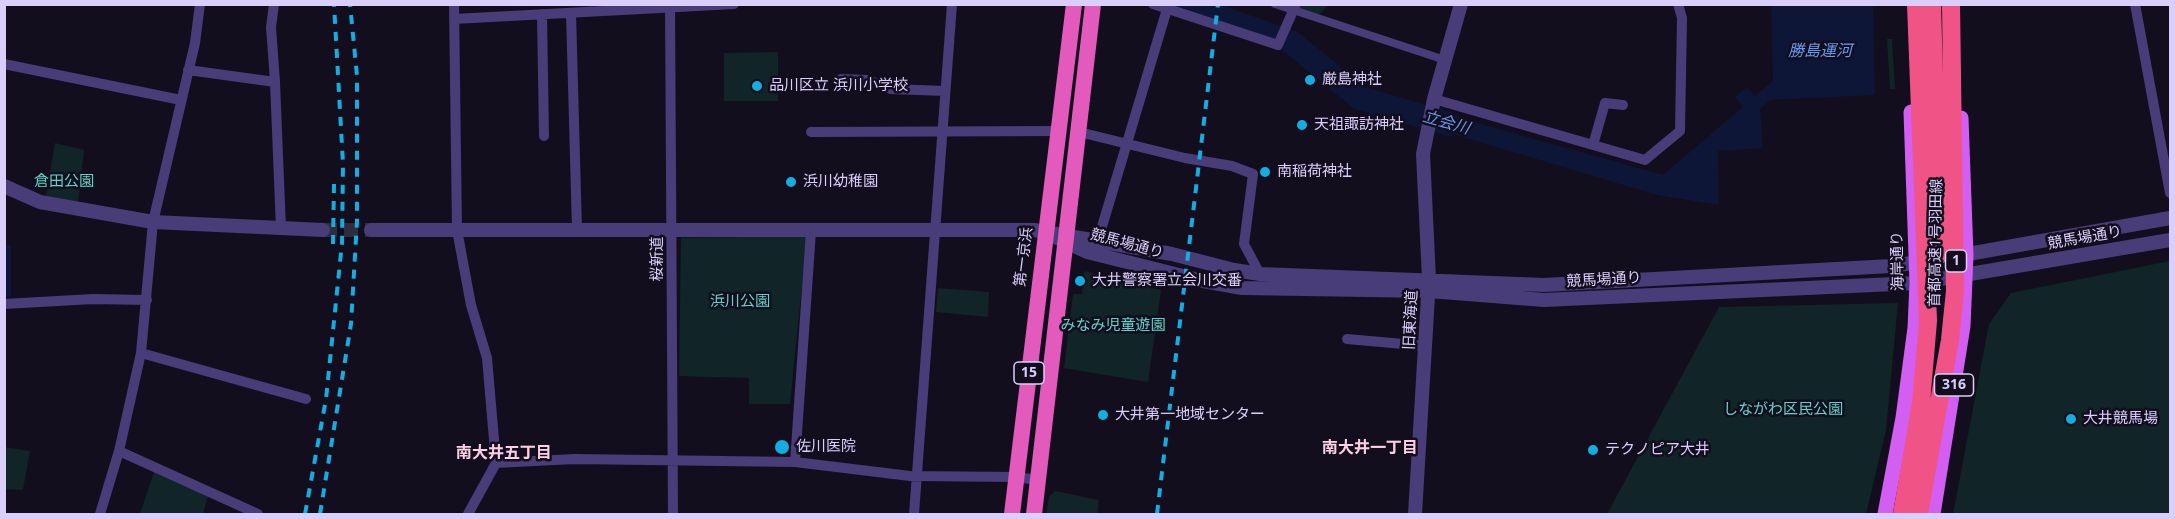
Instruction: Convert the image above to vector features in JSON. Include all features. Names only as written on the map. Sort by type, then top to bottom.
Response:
[{"type":"highway","name":"第一京浜","points":[[1012,514],[1074,4]]},
{"type":"highway","name":"15","points":[[1034,514],[1093,4]]},
{"type":"highway","name":"首都高速1号羽田線","points":[[1902,514],[1926,361],[1928,276],[1916,4]]},
{"type":"highway","points":[[1926,361],[1936,308],[1940,251],[1932,4]]},
{"type":"highway","name":"首都高速1号羽田線","points":[[1918,514],[1950,340],[1955,291],[1951,4]]},
{"type":"main road","name":"海岸通り","points":[[1885,514],[1912,355],[1917,283],[1908,4]]},
{"type":"main road","name":"316","points":[[1933,514],[1960,355],[1966,276],[1958,4]]},
{"type":"street","points":[[100,514],[119,451],[141,353],[153,222],[188,70],[200,4]]},
{"type":"street","points":[[274,4],[271,27],[281,230]]},
{"type":"street","points":[[454,4],[457,230],[471,305],[487,358],[496,463],[468,514]]},
{"type":"street","points":[[454,18],[735,4]]},
{"type":"street","points":[[914,514],[951,4]]},
{"type":"street","points":[[1153,4],[1278,45],[1295,8]]},
{"type":"street","points":[[1275,4],[1295,8],[1445,60]]},
{"type":"street","points":[[1461,4],[1433,102],[1645,160],[1680,131],[1682,18],[1678,4]]},
{"type":"street","points":[[2135,4],[2170,192]]},
{"type":"street","name":"桜新道","points":[[670,6],[673,514]]},
{"type":"street","points":[[1098,240],[1167,9]]},
{"type":"street","points":[[571,13],[577,230]]},
{"type":"street","points":[[542,14],[544,136]]},
{"type":"street","points":[[4,64],[181,100]]},
{"type":"street","points":[[188,70],[275,82]]},
{"type":"street","points":[[841,79],[867,80],[891,89],[945,91]]},
{"type":"street","name":"旧東海道","points":[[1415,514],[1429,285],[1423,154],[1433,102]]},
{"type":"street","points":[[1593,145],[1605,103],[1623,105]]},
{"type":"street","points":[[811,132],[1058,131]]},
{"type":"street","points":[[1079,132],[1232,166],[1253,174],[1244,244],[1260,274]]},
{"type":"street","points":[[4,186],[40,202],[153,222],[281,230],[323,230]]},
{"type":"street","name":"競馬場通り","points":[[1067,239],[1087,252],[1232,286],[1264,290],[1429,285],[1544,285],[1916,263],[2170,218]]},
{"type":"street","points":[[371,230],[1045,231],[1067,239]]},
{"type":"street","points":[[795,462],[811,231]]},
{"type":"street","name":"競馬場通り","points":[[1067,239],[1098,240],[1260,274],[1429,285],[1544,300],[1917,283],[2170,240]]},
{"type":"street","points":[[4,304],[93,299],[147,300]]},
{"type":"street","points":[[1347,339],[1426,346]]},
{"type":"street","points":[[141,353],[306,399]]},
{"type":"street","points":[[119,451],[258,514]]},
{"type":"street","points":[[496,463],[574,459],[795,462],[915,476],[1017,477],[1038,480]]},
{"type":"green space","points":[[1299,5],[1329,5],[1318,15],[1297,9]]},
{"type":"green space","points":[[1887,39],[1892,39],[1895,89],[1890,89]]},
{"type":"green space","points":[[778,52],[778,101],[724,101],[724,53]]},
{"type":"green space","name":"倉田公園","points":[[55,143],[84,150],[78,202],[46,196]]},
{"type":"green space","name":"浜川公園","points":[[807,236],[790,404],[749,404],[749,378],[679,376],[681,238]]},
{"type":"green space","name":"大井競馬場","points":[[2170,261],[2170,514],[1953,514],[1989,324],[2011,293]]},
{"type":"green space","name":"みなみ児童遊園","points":[[1084,271],[1161,290],[1148,382],[1064,368],[1073,294],[1082,294]]},
{"type":"green space","points":[[938,288],[989,292],[988,317],[936,312]]},
{"type":"green space","name":"しながわ区民公園","points":[[1898,303],[1886,430],[1866,514],[1607,514],[1719,307]]},
{"type":"green space","points":[[4,447],[30,451],[23,490],[5,489]]},
{"type":"green space","points":[[154,472],[208,496],[203,514],[140,514]]},
{"type":"green space","points":[[1055,491],[1099,500],[1097,514],[1046,514],[1049,497]]},
{"type":"water","name":"勝島運河","points":[[1771,5],[1873,5],[1875,95],[1770,100],[1760,109],[1763,148],[1718,151],[1719,205],[1657,195],[1416,123],[1420,107],[1663,175],[1743,107],[1735,97],[1747,87],[1755,96],[1773,81]]},
{"type":"water","points":[[4,245],[11,245],[11,296],[5,296]]},
{"type":"waterway","name":"立会川","points":[[1181,4],[1291,42],[1360,98],[1449,124]]},
{"type":"tunnel","points":[[323,230],[371,230]]},
{"type":"railway","points":[[305,514],[326,399],[342,243],[343,164],[334,4]]},
{"type":"railway","points":[[320,514],[351,324],[357,221],[357,76],[350,4]]},
{"type":"railway","points":[[1157,514],[1218,4]]},
{"type":"railway","points":[[333,244],[334,184]]},
{"type":"place","name":"厳島神社","points":[[1310,80]]},
{"type":"place","name":"品川区立 浜川小学校","points":[[757,86]]},
{"type":"place","name":"天祖諏訪神社","points":[[1302,125]]},
{"type":"place","name":"南稲荷神社","points":[[1265,172]]},
{"type":"place","name":"浜川幼稚園","points":[[791,182]]},
{"type":"place","name":"大井警察署立会川交番","points":[[1080,281]]},
{"type":"place","name":"大井第一地域センター","points":[[1103,415]]},
{"type":"place","name":"大井競馬場","points":[[2071,419]]},
{"type":"place","name":"佐川医院","points":[[782,447]]},
{"type":"place","name":"テクノピア大井","points":[[1593,450]]},
{"type":"district","name":"南大井一丁目","points":[[1370,448]]},
{"type":"district","name":"南大井五丁目","points":[[504,453]]}]
